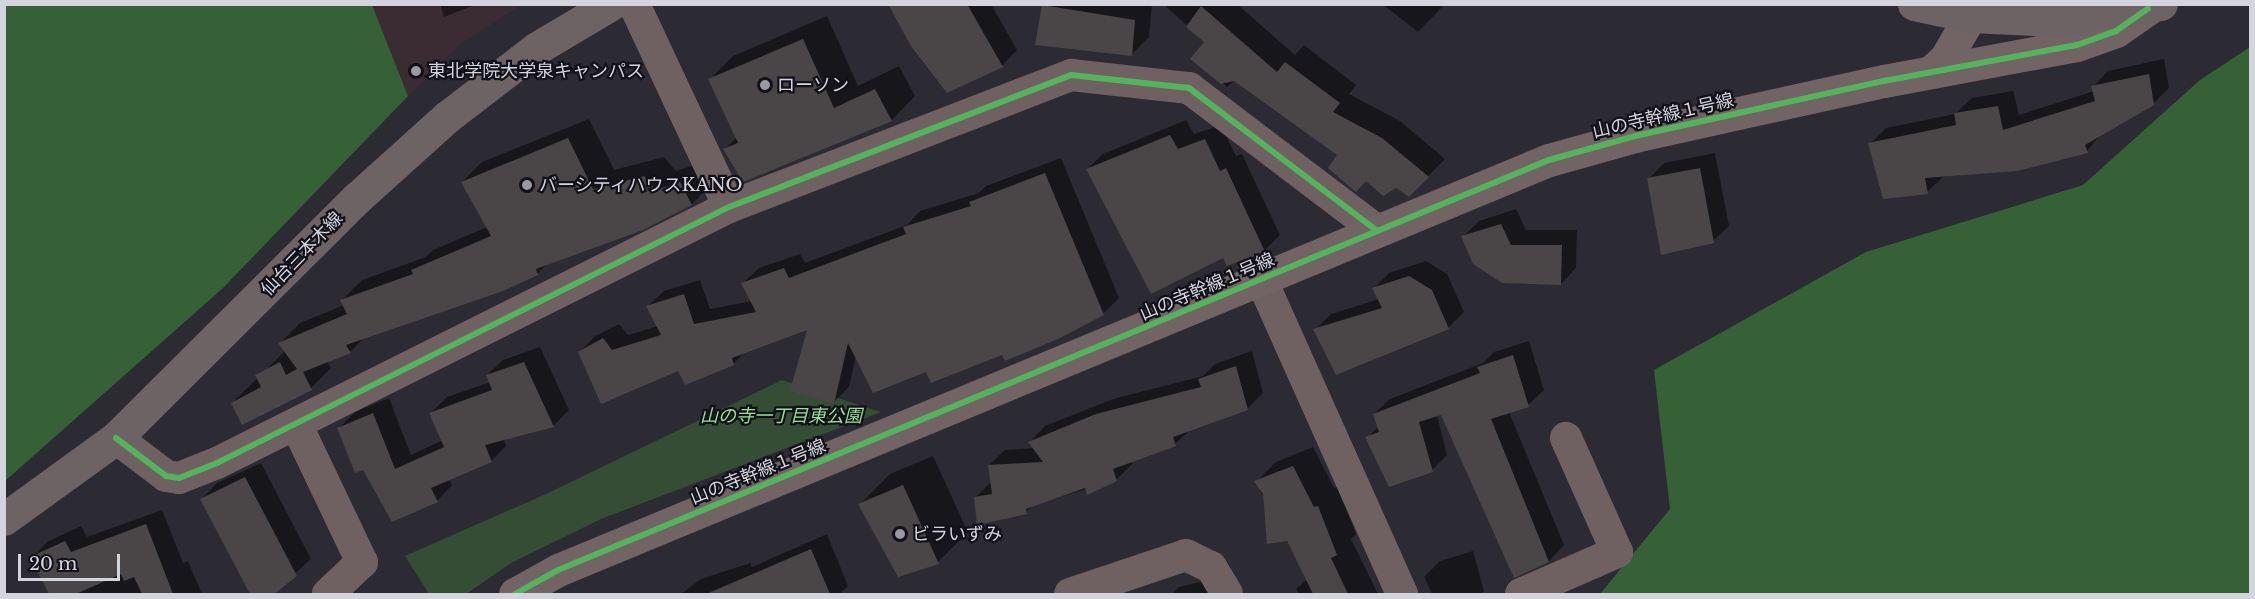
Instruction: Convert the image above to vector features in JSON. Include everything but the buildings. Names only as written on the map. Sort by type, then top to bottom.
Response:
[{"type":"main road","name":"仙台三本木線","points":[[4,519],[116,438],[357,198],[447,117],[537,48],[611,4]]},
{"type":"main road","points":[[1914,4],[1970,16],[2056,20],[2154,7]]},
{"type":"street","points":[[634,4],[729,207]]},
{"type":"street","name":"山の寺幹線１号線","points":[[514,594],[558,570],[1262,281],[1376,230],[1549,160],[1635,136],[1932,71],[2076,45],[2116,32],[2154,7]]},
{"type":"street","points":[[1932,71],[1946,58],[1970,16]]},
{"type":"street","points":[[116,438],[161,473],[179,478],[297,426],[729,207],[1071,75],[1189,88],[1376,230]]},
{"type":"street","points":[[1262,281],[1402,594]]},
{"type":"street","points":[[297,426],[362,562],[328,594]]},
{"type":"street","points":[[1521,594],[1617,552],[1566,438]]},
{"type":"street","points":[[1070,594],[1186,555],[1211,567],[1227,594]]},
{"type":"shaded area","name":"東北学院大学泉キャンパス","points":[[372,5],[521,5],[459,45],[408,96]]},
{"type":"green space","points":[[5,4],[372,5],[408,96],[223,288],[5,481]]},
{"type":"green space","points":[[2250,47],[2250,594],[1600,594],[1670,509],[1654,370],[1866,252],[2083,185],[2200,80]]},
{"type":"green space","name":"山の寺一丁目東公園","points":[[782,380],[881,412],[601,519],[511,563],[466,594],[429,594],[405,556],[546,494]]},
{"type":"cycle path","points":[[515,594],[558,570],[1549,160],[1635,136],[1884,81],[2077,45],[2116,31],[2148,9]]},
{"type":"cycle path","points":[[116,438],[166,476],[179,478],[217,463],[729,207],[1071,75],[1189,88],[1376,230]]},
{"type":"place","name":"東北学院大学泉キャンパス","points":[[416,71]]},
{"type":"place","name":"ローソン","points":[[765,85]]},
{"type":"place","name":"バーシティハウスKANO","points":[[527,185]]},
{"type":"place","name":"ビラいずみ","points":[[900,534]]}]
